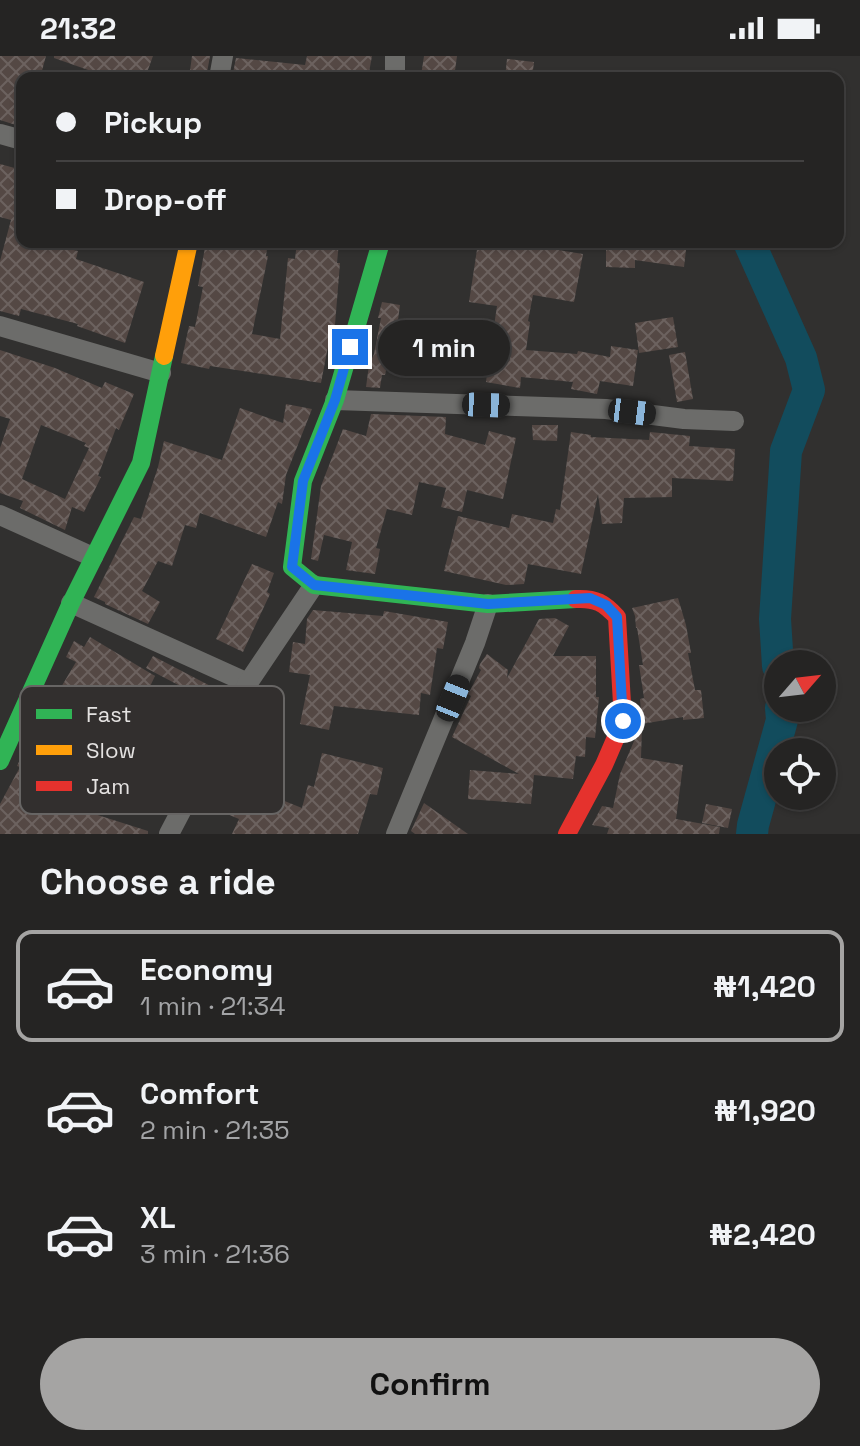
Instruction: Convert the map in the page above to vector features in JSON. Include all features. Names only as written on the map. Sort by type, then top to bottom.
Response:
[{"type":"street","points":[[31,686],[141,463],[188,248]]},
{"type":"street","points":[[379,248],[335,400],[303,481],[292,567],[314,585],[488,604],[590,598],[606,605],[617,617],[623,721],[604,765],[567,834]]},
{"type":"street","points":[[0,326],[161,373]]},
{"type":"street","points":[[335,400],[606,409],[684,419],[734,421]]},
{"type":"street","points":[[0,515],[93,557]]},
{"type":"street","points":[[246,686],[314,585]]},
{"type":"street","points":[[71,603],[248,683]]},
{"type":"street","points":[[396,834],[475,643],[488,604]]},
{"type":"street","points":[[0,761],[5,739],[20,708]]},
{"type":"street","points":[[169,834],[179,814]]},
{"type":"building","points":[[0,56],[46,56],[42,72],[16,72],[16,125],[0,120]]},
{"type":"building","points":[[153,56],[147,72],[94,72],[54,58]]},
{"type":"building","points":[[192,56],[210,56],[207,72],[190,72]]},
{"type":"building","points":[[307,56],[372,56],[369,72],[233,72],[236,58],[305,65]]},
{"type":"building","points":[[424,56],[457,56],[455,72],[422,72]]},
{"type":"building","points":[[507,59],[534,62],[533,72],[506,72]]},
{"type":"building","points":[[0,164],[16,168],[16,248],[69,248],[78,251],[76,259],[144,282],[125,343],[78,324],[21,309],[19,316],[0,311],[0,261],[11,220],[0,217]]},
{"type":"building","points":[[205,248],[267,248],[252,334],[280,339],[288,258],[295,259],[296,248],[338,248],[334,337],[330,336],[321,383],[181,363],[189,326],[195,327],[203,287],[198,286]]},
{"type":"building","points":[[477,248],[546,248],[583,254],[574,302],[533,295],[526,350],[577,354],[578,351],[610,357],[611,346],[638,350],[633,386],[600,381],[597,394],[571,389],[573,382],[521,377],[520,388],[486,382],[487,374],[444,366],[444,373],[418,370],[419,367],[391,360],[385,375],[382,375],[380,388],[366,387],[382,302],[400,305],[395,343],[421,349],[423,321],[449,324],[449,331],[492,339],[497,306],[469,302]]},
{"type":"building","points":[[606,248],[686,248],[684,267],[635,260],[635,268],[606,267]]},
{"type":"building","points":[[673,317],[678,347],[639,353],[635,323]]},
{"type":"building","points":[[0,350],[102,388],[105,382],[134,394],[119,430],[116,428],[98,476],[101,477],[84,512],[72,507],[65,530],[20,508],[23,501],[0,493],[0,448],[10,419],[0,416]],"holes":[[[41,425],[86,443],[84,446],[89,448],[65,499],[22,479]]]},
{"type":"building","points":[[685,352],[693,399],[677,402],[669,355]]},
{"type":"building","points":[[286,404],[312,409],[286,475],[282,504],[278,502],[266,537],[200,513],[196,528],[185,525],[172,566],[158,561],[142,591],[160,602],[148,624],[94,597],[134,517],[141,519],[164,441],[222,460],[240,408],[283,423]]},
{"type":"building","points":[[371,414],[446,417],[445,434],[485,445],[489,431],[516,438],[503,499],[467,490],[462,512],[441,507],[446,488],[419,482],[412,515],[387,509],[376,548],[380,549],[375,574],[346,570],[352,542],[324,535],[318,561],[311,559],[321,486],[343,429],[366,436]]},
{"type":"building","points":[[532,425],[558,425],[557,441],[533,440]]},
{"type":"building","points":[[571,432],[591,437],[649,440],[650,432],[690,436],[689,446],[735,449],[733,481],[672,478],[672,497],[624,498],[622,523],[602,524],[598,494],[581,574],[528,564],[524,584],[506,585],[444,571],[458,516],[509,528],[512,514],[553,523],[556,509],[560,510]]},
{"type":"building","points":[[252,564],[274,573],[267,592],[270,594],[243,652],[216,639]]},
{"type":"building","points":[[678,598],[686,625],[695,690],[701,690],[704,718],[683,720],[683,717],[642,724],[640,699],[644,698],[639,665],[643,665],[632,608]]},
{"type":"building","points":[[313,610],[383,616],[384,611],[448,622],[443,649],[437,648],[430,695],[421,693],[419,715],[334,706],[329,730],[300,724],[310,675],[289,672],[293,642],[305,644],[307,619]]},
{"type":"building","points":[[555,618],[569,626],[553,656],[596,656],[596,697],[599,697],[595,738],[586,737],[585,757],[576,756],[573,779],[534,775],[531,804],[468,799],[470,770],[519,774],[452,737],[481,670],[480,664],[487,654],[508,670],[507,678],[539,619]]},
{"type":"building","points":[[90,637],[155,676],[150,686],[62,686],[76,662],[66,657],[74,641],[84,647]]},
{"type":"building","points":[[153,656],[210,686],[180,686],[146,668]]},
{"type":"building","points":[[640,727],[641,758],[683,765],[676,819],[720,827],[719,834],[607,834],[609,828],[592,825],[602,806],[613,808],[620,774]]},
{"type":"building","points":[[322,753],[383,768],[377,795],[370,794],[358,834],[232,834],[239,819],[227,814],[284,814],[284,801],[302,808],[308,785],[314,787]]},
{"type":"building","points":[[20,767],[20,814],[94,814],[148,831],[148,834],[0,834],[0,804]]},
{"type":"building","points":[[424,803],[468,834],[415,834],[411,831]]},
{"type":"building","points":[[706,804],[732,809],[728,828],[702,823]]},
{"type":"waterway","points":[[752,248],[801,358],[809,390],[786,451],[775,619],[777,650]]},
{"type":"waterway","points":[[752,834],[781,722]]},
{"type":"traffic: fast","points":[[379,248],[335,400],[303,481],[292,567],[314,585],[488,604],[576,599]]},
{"type":"traffic: fast","points":[[34,686],[141,463],[164,356]]},
{"type":"traffic: fast","points":[[0,761],[20,716]]},
{"type":"traffic: slow","points":[[164,356],[188,248]]},
{"type":"traffic: jam","points":[[567,834],[604,765],[623,721],[617,617],[599,602],[576,599]]},
{"type":"route","points":[[350,347],[335,400],[303,481],[292,567],[314,585],[488,604],[590,598],[606,605],[617,617],[623,721]]}]
